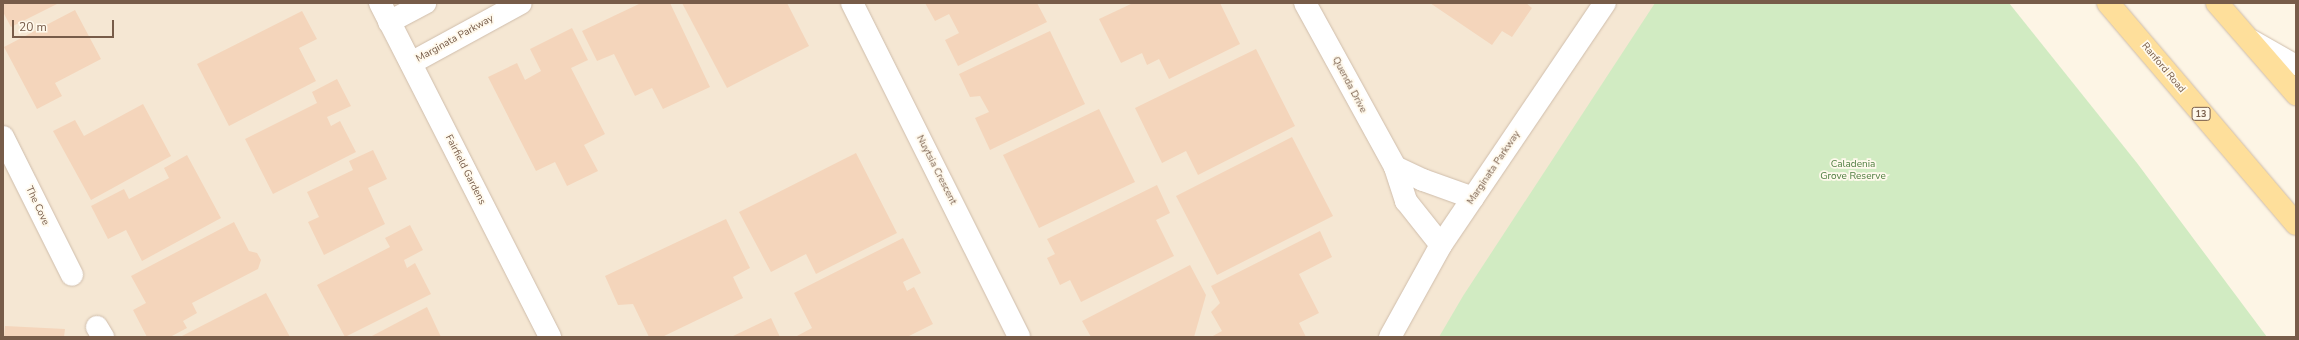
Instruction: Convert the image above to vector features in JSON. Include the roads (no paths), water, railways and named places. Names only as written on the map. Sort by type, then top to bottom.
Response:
[{"type":"main road","name":"Ranford Road","points":[[2108,3],[2296,224]]},
{"type":"main road","points":[[2217,3],[2296,94]]},
{"type":"street","name":"Fairfield Gardens","points":[[380,3],[550,337]]},
{"type":"street","points":[[390,22],[425,3]]},
{"type":"street","name":"Marginata Parkway","points":[[411,64],[521,3]]},
{"type":"street","name":"Nuytsia Crescent","points":[[852,3],[1019,337]]},
{"type":"street","name":"Quenda Drive","points":[[1305,3],[1395,167],[1406,201],[1441,245]]},
{"type":"street","name":"Marginata Parkway","points":[[1390,337],[1441,245],[1606,3]]},
{"type":"street","name":"The Cove","points":[[3,137],[72,275]]},
{"type":"street","points":[[1395,167],[1422,180],[1473,198]]},
{"type":"lane","points":[[2246,37],[2296,65]]},
{"type":"park label","name":"Caladenia Grove Reserve","points":[[1853,170]]}]
